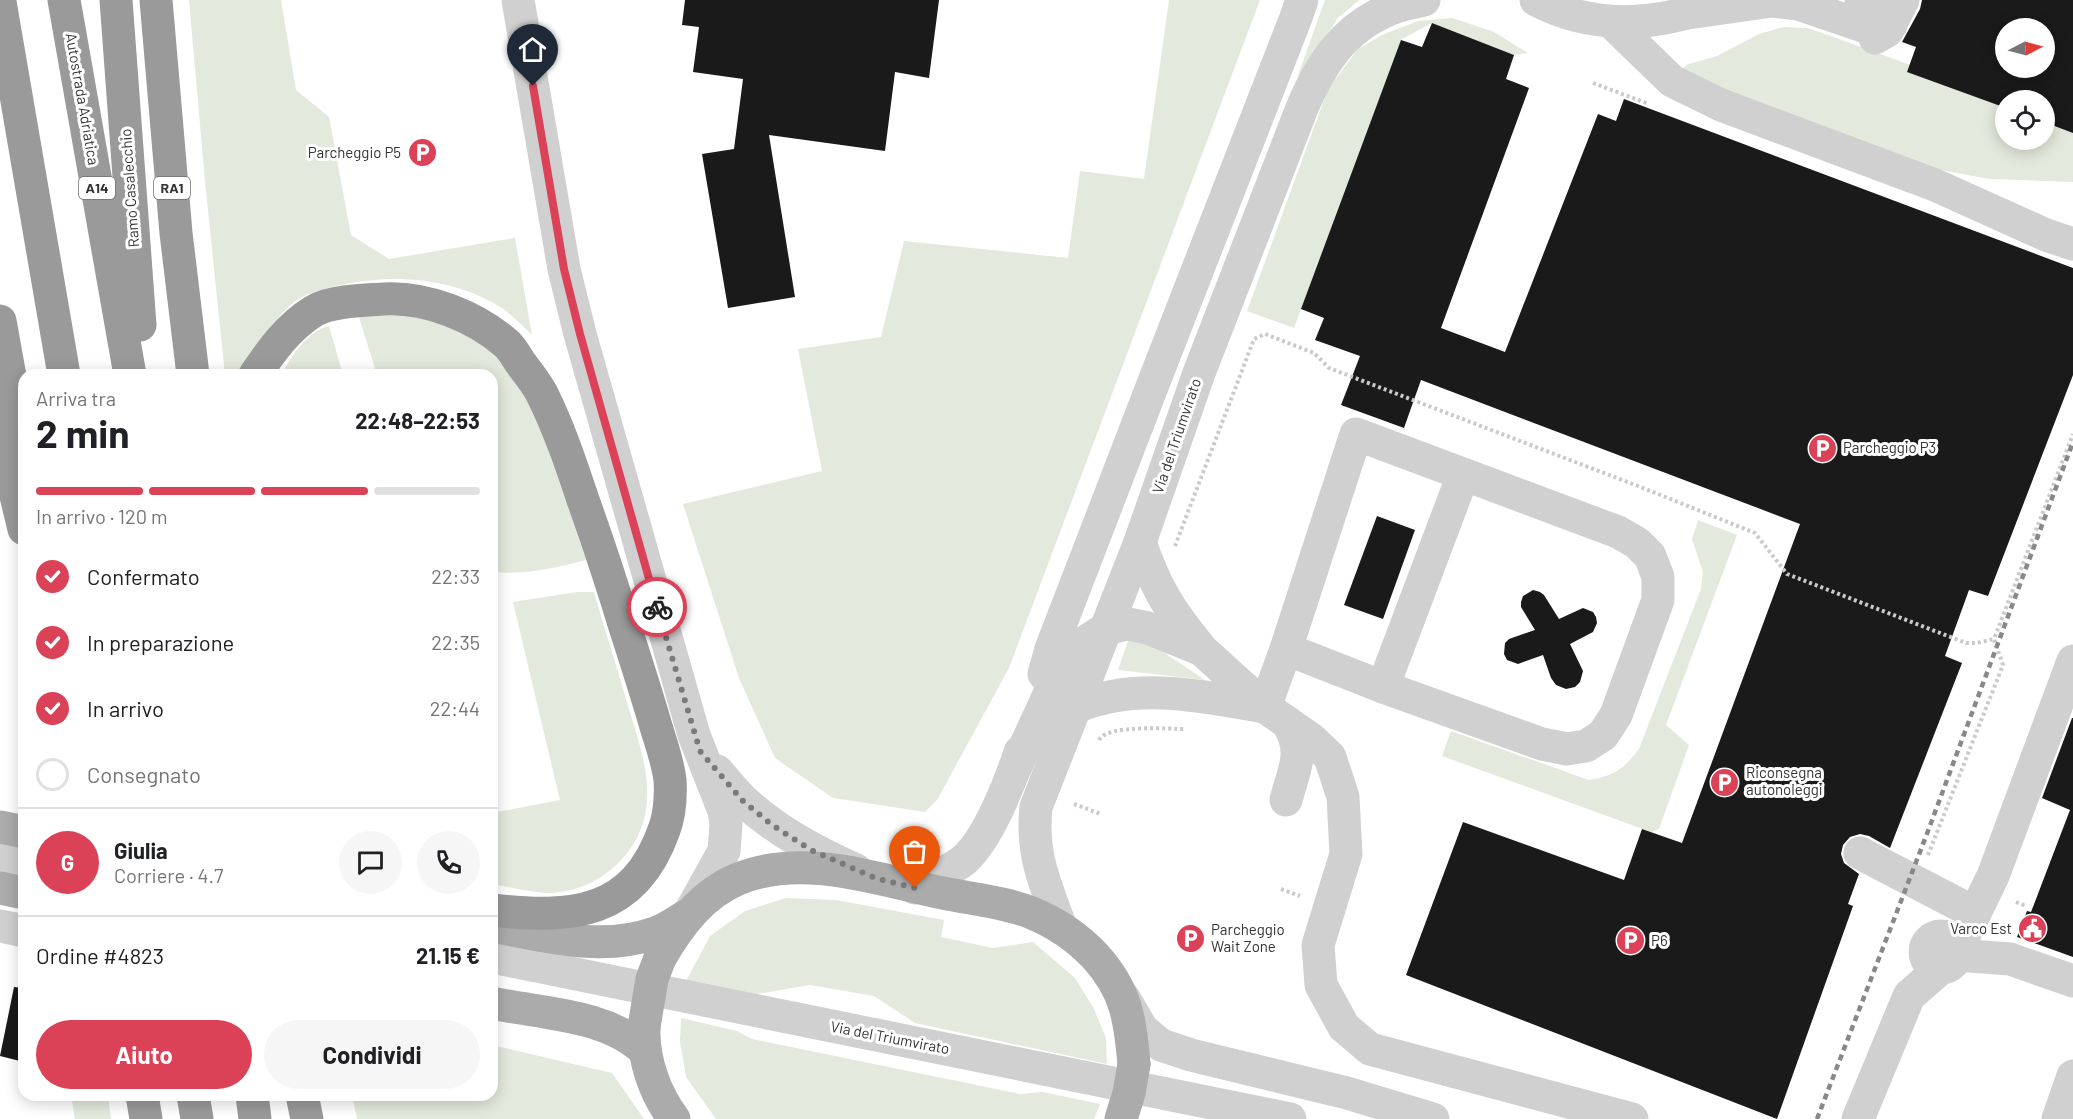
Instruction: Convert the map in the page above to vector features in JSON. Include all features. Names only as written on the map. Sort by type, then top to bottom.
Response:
[{"type":"highway","name":"Autostrada Adriatica","points":[[64,0],[129,369]]},
{"type":"highway","name":"Ramo Casalecchio","points":[[116,0],[145,369]]},
{"type":"highway","name":"RA1","points":[[156,0],[176,233],[192,369]]},
{"type":"highway","points":[[0,2],[63,369]]},
{"type":"highway","points":[[259,369],[279,340],[315,310],[351,300],[390,299],[433,304],[472,320],[508,345],[542,392],[572,465],[645,688],[670,777],[671,804],[665,828],[646,868],[632,883],[611,899],[590,909],[564,914],[526,914],[498,911]]},
{"type":"highway","points":[[0,321],[18,421]]},
{"type":"highway","points":[[0,430],[18,504]]},
{"type":"highway","points":[[127,1101],[128,1119]]},
{"type":"highway","points":[[142,1101],[146,1119]]},
{"type":"highway","points":[[194,1101],[197,1119]]},
{"type":"highway","points":[[253,1101],[255,1119]]},
{"type":"highway","points":[[302,1101],[305,1119]]},
{"type":"main road","points":[[0,827],[18,878]]},
{"type":"main road","points":[[498,927],[581,942],[617,942],[656,932],[689,914],[722,888],[738,879],[787,867],[838,870],[1030,912],[1061,928],[1079,941],[1095,957],[1122,994],[1130,1024],[1134,1064],[1129,1093],[1121,1119]]},
{"type":"main road","points":[[674,1119],[655,1085],[644,1039],[652,979],[660,958],[674,933],[689,914]]},
{"type":"main road","points":[[498,1004],[603,1026],[644,1039]]},
{"type":"street","points":[[518,0],[569,291],[666,639],[700,751],[721,800],[726,825],[724,851],[689,914]]},
{"type":"street","name":"Via del Triumvirato","points":[[1061,928],[1039,867],[1034,833],[1036,807],[1140,542],[1199,373],[1311,85],[1325,60],[1346,38],[1366,22],[1389,9],[1424,0]]},
{"type":"street","points":[[1536,0],[1564,12],[1611,22],[1646,21],[1728,3],[1772,1],[1798,4],[1874,30],[1886,29],[1886,10]]},
{"type":"street","points":[[1013,773],[1052,649],[1155,379],[1302,7]]},
{"type":"street","points":[[1611,22],[1672,81],[1721,105],[1935,185],[2046,235],[2073,244]]},
{"type":"street","points":[[1935,185],[2073,223]]},
{"type":"street","points":[[1276,715],[1286,649],[1356,434],[1617,532],[1637,543],[1650,556],[1658,577],[1658,600],[1616,715],[1603,735],[1586,746],[1568,749],[1542,744],[1383,687],[1286,649]]},
{"type":"street","points":[[1383,687],[1463,475]]},
{"type":"street","points":[[1140,542],[1152,577],[1177,620],[1202,650],[1293,732],[1299,750],[1286,800]]},
{"type":"street","points":[[915,888],[950,870],[966,858],[986,832],[1068,653],[1105,628],[1128,624],[1148,628],[1202,650]]},
{"type":"street","points":[[1858,1119],[1909,996],[1946,954],[1975,913],[1993,876],[2073,661]]},
{"type":"street","points":[[1074,708],[1090,700],[1115,695],[1188,694],[1276,715],[1311,739],[1330,757],[1343,797],[1346,855],[1318,945],[1322,985],[1344,1027],[1370,1049],[1632,1119]]},
{"type":"street","points":[[700,751],[743,801],[772,825],[811,850],[875,878]]},
{"type":"street","points":[[1860,853],[1975,913]]},
{"type":"street","points":[[0,926],[18,930]]},
{"type":"street","points":[[1946,954],[2010,959],[2073,981]]},
{"type":"street","name":"Via del Triumvirato","points":[[498,958],[1290,1119]]},
{"type":"street","points":[[1122,994],[1142,1029],[1161,1045],[1191,1056],[1347,1093],[1433,1119]]},
{"type":"street","points":[[2058,1119],[2073,1076]]},
{"type":"path","points":[[1174,550],[1254,339],[1265,334],[1314,353],[1329,368],[1755,532],[1787,574],[1966,643],[1994,639]]},
{"type":"path","points":[[1927,857],[2003,665],[1994,639],[2073,434]]},
{"type":"path","points":[[1100,736],[1130,729],[1188,729]]},
{"type":"path","points":[[1074,804],[1101,814]]},
{"type":"shaded area","points":[[189,0],[281,0],[296,90],[329,117],[351,235],[389,259],[515,238],[532,335],[502,308],[478,295],[458,288],[416,280],[374,280],[332,287],[302,297],[294,302],[271,327],[243,369],[224,369]]},
{"type":"shaded area","points":[[1169,0],[1260,0],[1009,668],[937,800],[925,812],[833,798],[775,758],[739,678],[683,504],[822,471],[798,349],[881,337],[904,241],[1068,258],[1080,171],[1144,179]]},
{"type":"shaded area","points":[[1325,0],[1359,0],[1338,18],[1297,78]]},
{"type":"shaded area","points":[[1452,18],[1494,32],[1528,53],[1514,55],[1432,23],[1402,39],[1294,328],[1247,311],[1328,89],[1358,49],[1382,35],[1418,21]]},
{"type":"shaded area","points":[[1784,27],[1807,28],[1995,96],[1995,150],[2055,150],[2055,111],[2073,114],[2073,182],[1989,179],[1925,167],[1710,87],[1683,70],[1686,65],[1717,56],[1759,34]]},
{"type":"shaded area","points":[[422,316],[472,331],[527,388],[586,560],[540,570],[498,572],[498,369],[375,369],[359,317]]},
{"type":"shaded area","points":[[329,326],[341,369],[285,369],[307,339]]},
{"type":"shaded area","points":[[1698,520],[1737,535],[1666,725],[1689,745],[1659,829],[1651,832],[1442,756],[1451,731],[1589,780],[1612,774],[1623,767],[1639,749],[1701,589],[1703,572],[1692,539]]},
{"type":"shaded area","points":[[577,592],[594,592],[642,753],[647,800],[638,836],[615,866],[583,886],[565,891],[546,893],[498,885],[498,812],[560,800],[513,602]]},
{"type":"shaded area","points":[[1128,641],[1151,644],[1205,680],[1118,670]]},
{"type":"shaded area","points":[[786,898],[836,900],[944,920],[941,937],[993,948],[1033,942],[1075,978],[1094,1009],[1106,1038],[1107,1064],[915,1023],[874,996],[810,985],[751,995],[686,981],[710,936],[745,911]]},
{"type":"shaded area","points":[[681,1018],[737,1031],[752,1039],[1020,1094],[1043,1092],[1100,1104],[1094,1119],[716,1119],[686,1077],[680,1042]]},
{"type":"shaded area","points":[[498,1046],[612,1073],[644,1119],[357,1119],[353,1101],[498,1101]]},
{"type":"shaded area","points":[[72,1101],[109,1101],[111,1119],[75,1119]]},
{"type":"building","points":[[685,0],[939,0],[929,78],[895,72],[885,151],[769,135],[795,297],[728,308],[702,154],[734,149],[743,79],[693,72],[699,27],[682,25]]},
{"type":"building","points":[[1922,0],[2073,0],[2073,133],[2055,126],[2055,90],[1995,90],[1995,104],[1907,72],[1916,47],[1902,42],[1920,9]]},
{"type":"building","name":"Parcheggio P3","points":[[1432,23],[1514,55],[1506,79],[1529,88],[1441,328],[1505,352],[1598,114],[1616,121],[1624,99],[2073,268],[2073,375],[1988,596],[1969,590],[1945,656],[1962,663],[1890,848],[1869,836],[1860,834],[1850,837],[1843,845],[1841,854],[1844,863],[1859,874],[1848,904],[1853,906],[1777,1119],[1406,975],[1463,822],[1624,880],[1642,829],[1682,843],[1800,524],[1421,380],[1404,428],[1341,405],[1360,356],[1315,340],[1324,318],[1301,309],[1401,40],[1422,47]]},
{"type":"building","points":[[1377,516],[1415,530],[1383,619],[1344,605]]},
{"type":"building","points":[[1533,590],[1544,595],[1559,619],[1583,608],[1593,612],[1596,617],[1597,623],[1593,632],[1570,644],[1583,671],[1580,682],[1575,687],[1566,689],[1556,685],[1551,678],[1543,655],[1518,664],[1507,660],[1504,654],[1505,643],[1509,639],[1535,630],[1521,607],[1523,596]]},
{"type":"building","points":[[2072,718],[2073,957],[2017,937],[2027,911],[2031,912],[2070,810],[2042,798]]},
{"type":"building","points":[[14,987],[18,987],[18,1060],[0,1056]]},
{"type":"railway","points":[[1817,1119],[1928,831],[2073,442]]},
{"type":"way so far","points":[[657,607],[700,751],[743,801],[772,825],[811,850],[875,878],[915,888]]},
{"type":"place","name":"Parcheggio P5","points":[[422,153]]},
{"type":"place","name":"Parcheggio P3","points":[[1822,448]]},
{"type":"place","name":"Riconsegna autonoleggi","points":[[1725,782]]},
{"type":"place","name":"Varco Est","points":[[2033,929]]},
{"type":"place","name":"Parcheggio Wait Zone","points":[[1190,939]]},
{"type":"place","name":"P6","points":[[1630,941]]},
{"type":"route","points":[[533,86],[564,269],[580,334],[657,607]]}]
